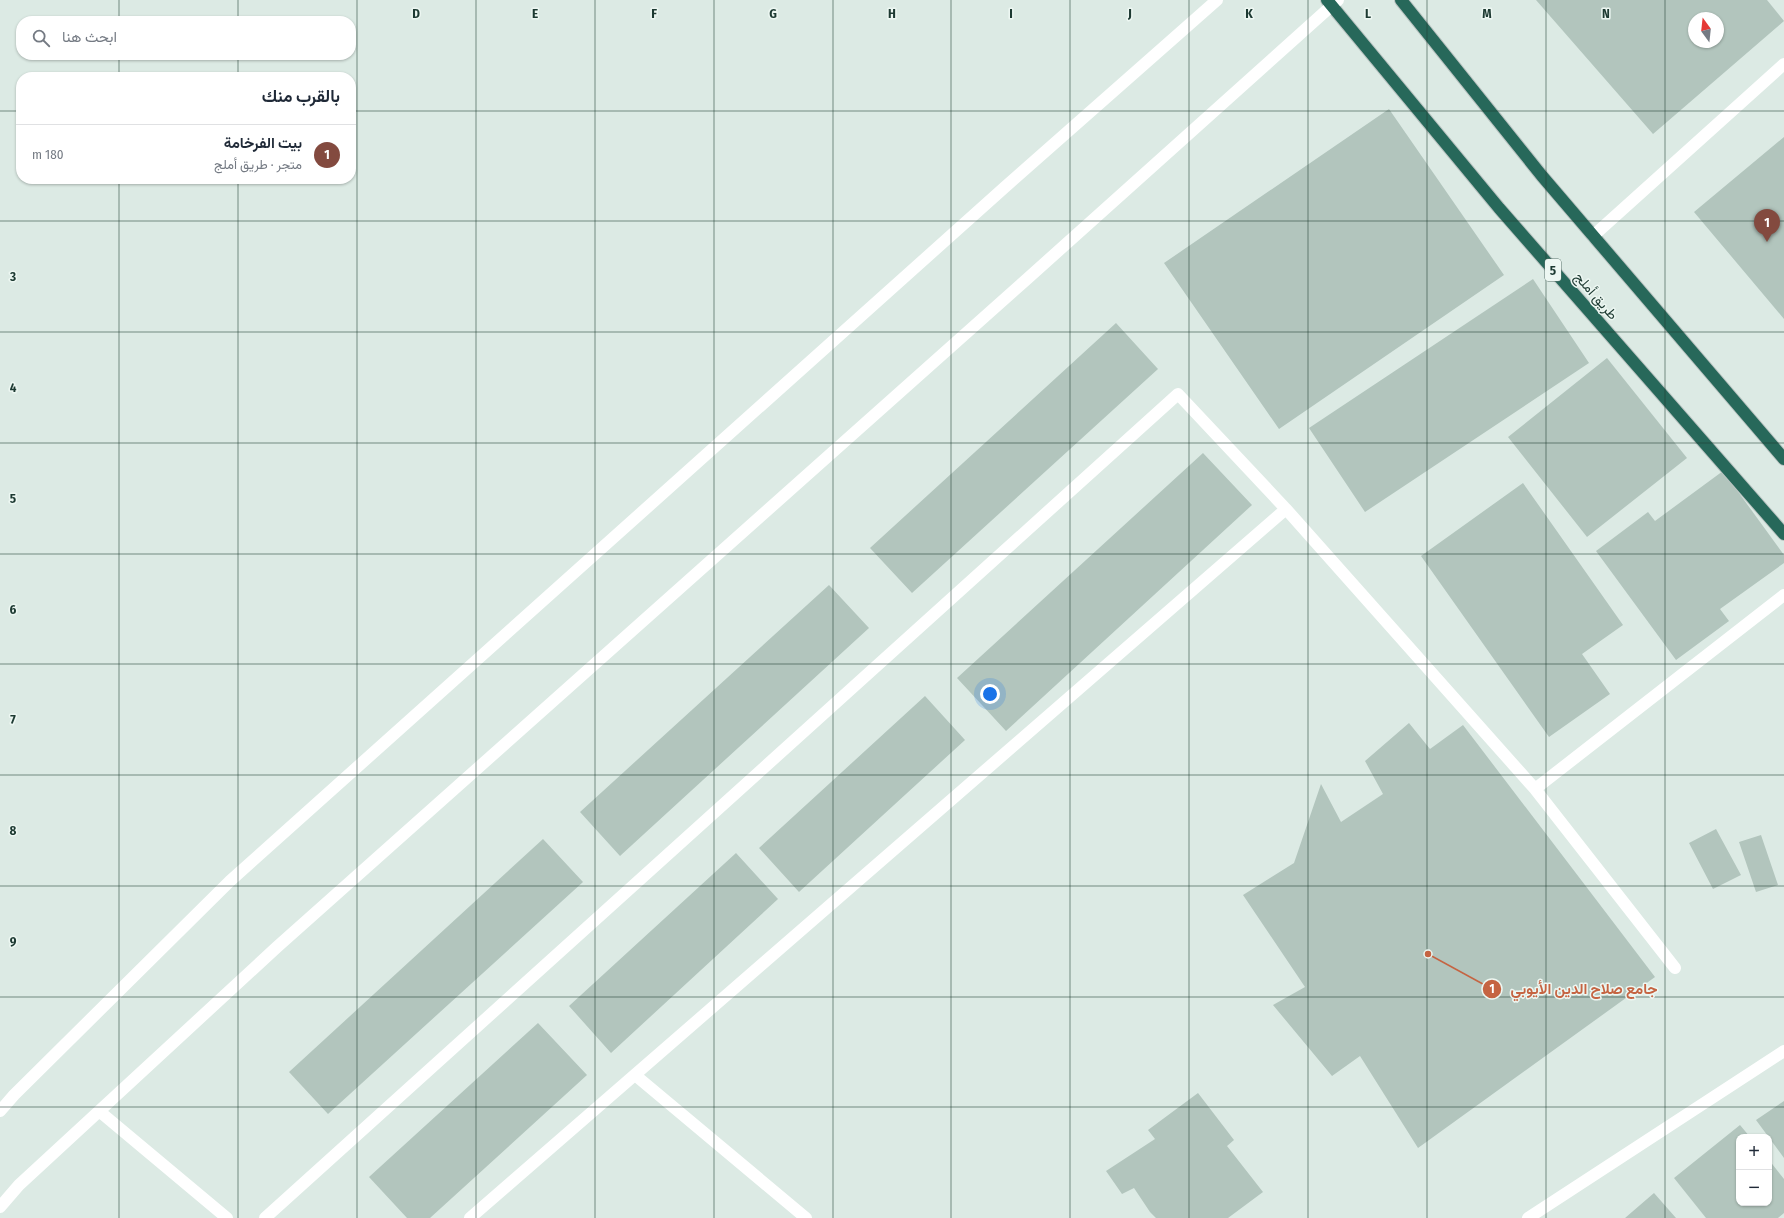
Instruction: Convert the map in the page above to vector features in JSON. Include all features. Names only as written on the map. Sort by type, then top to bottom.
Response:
[{"type":"highway","points":[[1401,0],[1542,176],[1784,459]]},
{"type":"highway","name":"طريق أملج","points":[[1332,2],[1499,208],[1784,534]]},
{"type":"street","points":[[0,1111],[14,1095],[230,881],[1216,0]]},
{"type":"street","points":[[0,1207],[19,1184],[277,948],[1027,279],[1332,2]]},
{"type":"street","points":[[1593,236],[1784,64]]},
{"type":"street","points":[[265,1218],[1178,394],[1286,509],[1535,788],[1675,968]]},
{"type":"street","points":[[470,1218],[1286,509]]},
{"type":"street","points":[[1535,788],[1784,595]]},
{"type":"street","points":[[1528,1218],[1784,1051]]},
{"type":"street","points":[[635,1075],[806,1218]]},
{"type":"street","points":[[99,1111],[227,1218]]},
{"type":"building","points":[[1536,0],[1767,0],[1784,21],[1653,134]]},
{"type":"building","points":[[1389,109],[1504,275],[1279,429],[1164,263]]},
{"type":"building","points":[[1784,137],[1784,319],[1694,212]]},
{"type":"building","points":[[1533,279],[1589,363],[1365,512],[1309,428]]},
{"type":"building","points":[[1116,323],[1158,369],[912,593],[870,548]]},
{"type":"building","points":[[1607,358],[1687,458],[1587,537],[1508,437]]},
{"type":"building","points":[[1203,453],[1252,505],[1006,731],[957,678]]},
{"type":"building","points":[[1723,471],[1784,555],[1784,563],[1720,609],[1729,621],[1676,660],[1596,551],[1648,512],[1655,521]]},
{"type":"building","points":[[1523,483],[1623,625],[1582,654],[1610,694],[1549,737],[1421,556]]},
{"type":"building","points":[[829,585],[869,628],[620,856],[580,812]]},
{"type":"building","points":[[925,696],[965,740],[799,892],[759,848]]},
{"type":"building","points":[[1409,723],[1430,749],[1463,725],[1655,977],[1418,1148],[1360,1056],[1332,1076],[1273,1005],[1305,987],[1243,895],[1294,863],[1321,784],[1341,822],[1383,794],[1365,761]]},
{"type":"building","points":[[1716,829],[1741,875],[1713,889],[1689,843]]},
{"type":"building","points":[[1761,835],[1778,885],[1756,892],[1739,842]]},
{"type":"building","points":[[543,839],[583,882],[328,1114],[289,1072]]},
{"type":"building","points":[[736,853],[778,899],[611,1053],[569,1006]]},
{"type":"building","points":[[538,1023],[587,1075],[430,1218],[407,1218],[369,1177]]},
{"type":"building","points":[[1198,1093],[1234,1140],[1227,1146],[1263,1192],[1228,1218],[1156,1218],[1150,1212],[1134,1188],[1122,1194],[1106,1171],[1155,1139],[1148,1130]]},
{"type":"building","points":[[1784,1101],[1784,1158],[1772,1142],[1772,1134],[1766,1134],[1756,1120]]},
{"type":"building","points":[[1740,1125],[1748,1134],[1736,1134],[1736,1206],[1772,1206],[1772,1164],[1784,1179],[1784,1213],[1778,1218],[1706,1218],[1674,1178]]},
{"type":"building","points":[[1654,1193],[1676,1218],[1625,1218]]},
{"type":"place","name":"بيت الفرخامة","points":[[1767,242]]},
{"type":"place","name":"جامع صلاح الدين الأيوبي","points":[[1428,954]]}]
